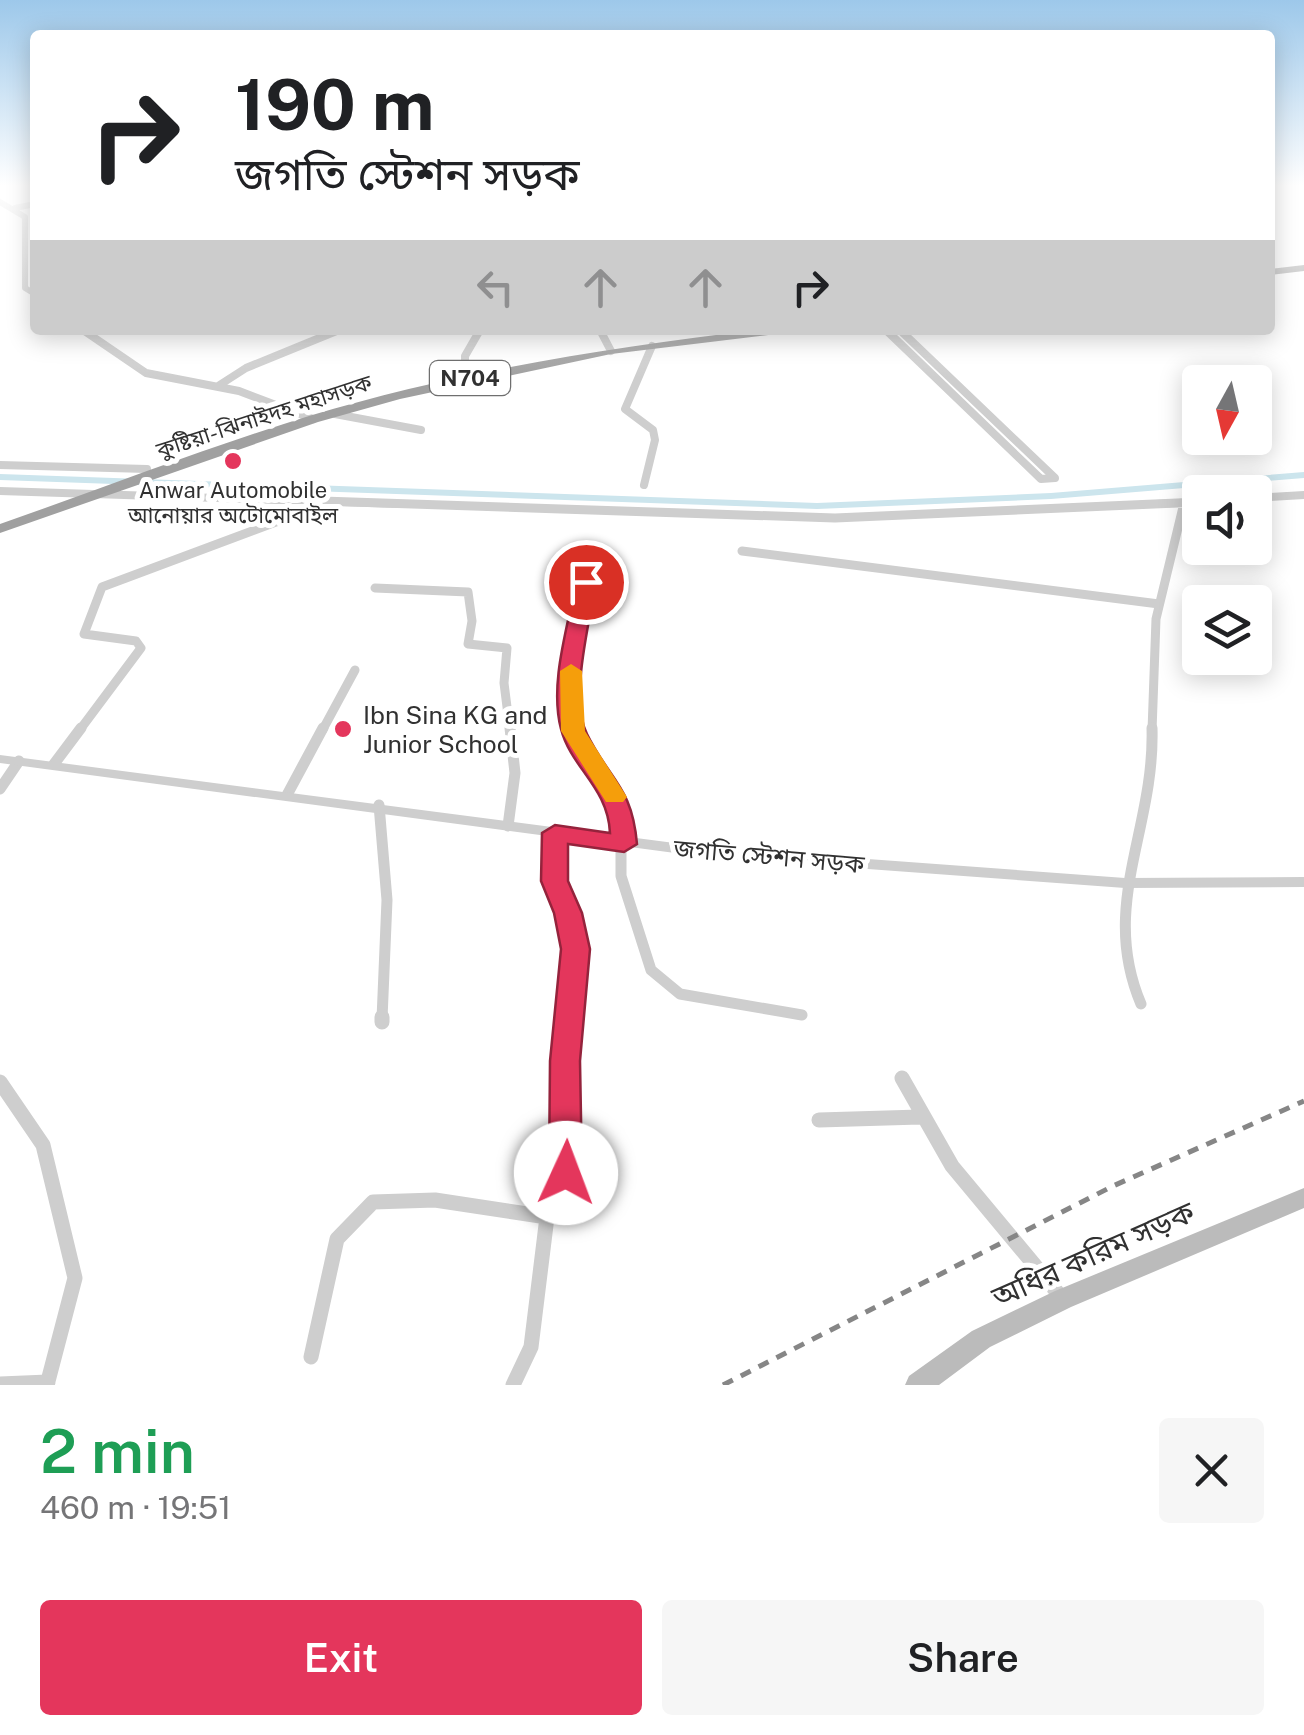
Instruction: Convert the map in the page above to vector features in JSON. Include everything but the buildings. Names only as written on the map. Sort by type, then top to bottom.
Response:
[{"type":"highway","points":[[1275,274],[1304,271]]},
{"type":"highway","name":"কুষ্টিয়া-ঝিনাইদহ মহাসড়ক","points":[[0,529],[145,470],[309,417],[465,377],[610,349],[710,335]]},
{"type":"highway","name":"কুষ্টিয়া-ঝিনাইদহ মহাসড়ক","points":[[610,349],[743,335]]},
{"type":"highway","name":"কুষ্টিয়া-ঝিনাইদহ মহাসড়ক","points":[[0,521],[165,472],[309,417],[335,414],[465,377]]},
{"type":"main road","name":"অধির করিম সড়ক","points":[[918,1385],[980,1340],[1062,1299],[1304,1198]]},
{"type":"street","points":[[30,249],[24,287],[30,291]]},
{"type":"street","points":[[90,335],[146,373],[218,386],[309,417]]},
{"type":"street","points":[[218,386],[246,368],[327,335]]},
{"type":"street","points":[[465,377],[465,356],[477,335]]},
{"type":"street","points":[[603,335],[610,349]]},
{"type":"street","points":[[891,335],[1041,479],[1056,478],[905,335]]},
{"type":"street","points":[[644,485],[655,440],[653,430],[624,409],[652,346]]},
{"type":"street","points":[[335,414],[421,430]]},
{"type":"street","points":[[0,465],[145,470]]},
{"type":"street","points":[[0,491],[834,518],[1182,503]]},
{"type":"street","points":[[1272,497],[1304,495]]},
{"type":"street","points":[[54,764],[141,648],[136,641],[84,634],[102,587],[300,513],[308,502]]},
{"type":"street","points":[[1141,1004],[1129,981],[1121,948],[1125,883],[1151,784],[1151,688],[1159,604],[1182,511]]},
{"type":"street","points":[[742,551],[1159,604]]},
{"type":"street","points":[[586,582],[569,685],[573,731],[622,808],[621,876],[652,970],[680,994],[802,1014]]},
{"type":"street","points":[[376,588],[468,592],[472,621],[468,644],[507,648],[504,683],[515,773],[508,826]]},
{"type":"street","points":[[288,795],[355,670]]},
{"type":"street","name":"জগতি স্টেশন সড়ক","points":[[0,758],[379,806],[624,844],[1125,883],[1304,882]]},
{"type":"street","points":[[0,789],[19,761]]},
{"type":"street","points":[[379,806],[387,900],[382,1022]]},
{"type":"street","points":[[311,1358],[337,1239],[373,1202],[436,1200],[547,1217],[558,1213],[563,1204],[569,1142],[565,1061],[576,949],[555,881],[555,833]]},
{"type":"street","points":[[902,1078],[920,1117],[950,1162],[1062,1299]]},
{"type":"street","points":[[0,1082],[43,1144],[75,1278],[47,1384],[0,1384]]},
{"type":"street","points":[[819,1120],[920,1117]]},
{"type":"street","points":[[513,1385],[531,1347],[547,1217]]},
{"type":"waterway","points":[[0,477],[817,506],[1051,496],[1304,475]]},
{"type":"railway","points":[[723,1385],[1113,1186],[1304,1101]]},
{"type":"slow traffic","points":[[571,671],[573,731],[614,797]]},
{"type":"place","name":"Anwar Automobile আনোয়ার অটোমোবাইল","points":[[233,461]]},
{"type":"place","name":"Ibn Sina KG and Junior School","points":[[343,729]]},
{"type":"route","points":[[566,1173],[569,1142],[565,1061],[576,949],[555,881],[555,833],[624,844],[622,808],[573,731],[569,685],[586,582]]}]
